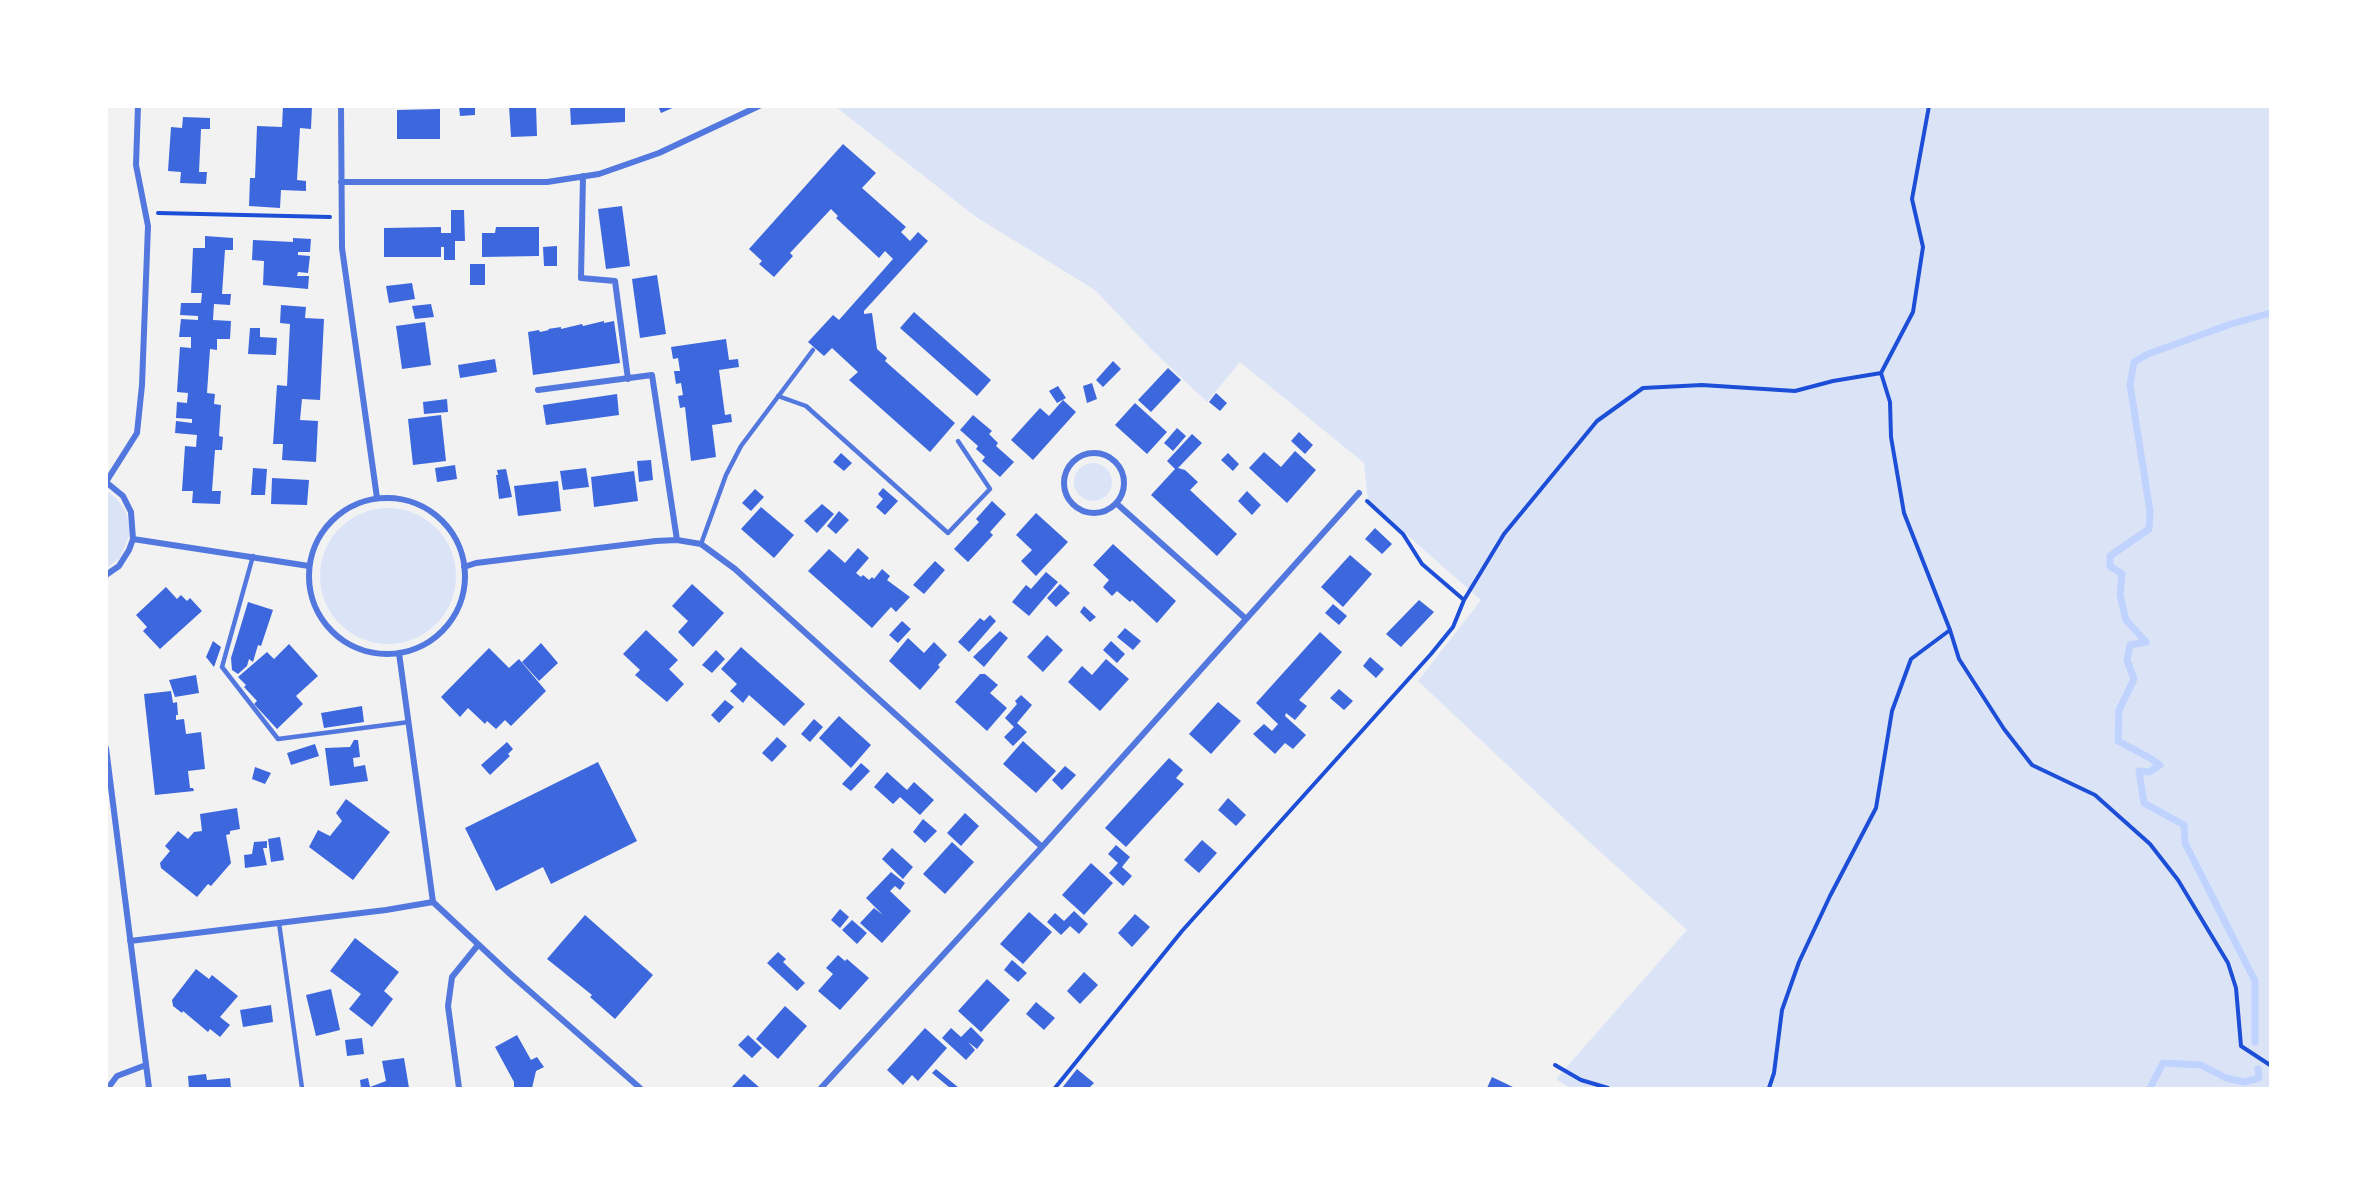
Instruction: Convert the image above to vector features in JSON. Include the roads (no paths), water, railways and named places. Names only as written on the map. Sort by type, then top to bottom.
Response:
[{"type":"street","points":[[106,575],[119,566],[133,538],[131,512],[123,496],[106,482],[137,433],[142,386],[148,226],[136,165],[138,106]]},
{"type":"street","points":[[341,106],[342,248],[377,498]]},
{"type":"street","points":[[341,182],[547,182],[599,174],[659,153],[759,106]]},
{"type":"street","points":[[583,176],[581,278],[615,282],[628,379]]},
{"type":"street","points":[[538,390],[652,375],[677,540]]},
{"type":"street","points":[[1095,453],[1114,461],[1123,477],[1123,492],[1116,502],[1107,510],[1095,513],[1083,511],[1072,503],[1064,486],[1066,472],[1073,461],[1082,455],[1095,453]]},
{"type":"street","points":[[821,1089],[1042,847],[1359,493]]},
{"type":"street","points":[[377,498],[398,498],[420,503],[435,514],[449,529],[459,547],[464,567],[463,591],[455,613],[441,632],[421,645],[399,653],[363,650],[333,635],[313,601],[309,584],[309,566],[317,541],[338,515],[352,505],[377,498]]},
{"type":"street","points":[[1116,502],[1245,618]]},
{"type":"street","points":[[133,538],[309,566]]},
{"type":"street","points":[[464,567],[476,562],[677,540],[701,544],[735,569],[1042,847]]},
{"type":"street","points":[[399,653],[433,902],[640,1089]]},
{"type":"street","points":[[106,748],[149,1089]]},
{"type":"street","points":[[130,941],[386,910],[433,902]]},
{"type":"street","points":[[459,1089],[448,1006],[452,977],[478,945]]},
{"type":"street","points":[[108,1089],[117,1076],[146,1065]]},
{"type":"lane","points":[[701,544],[726,475],[741,446],[813,351]]},
{"type":"lane","points":[[778,396],[806,405],[948,533],[990,489],[958,441]]},
{"type":"lane","points":[[253,556],[222,667],[278,739],[409,722]]},
{"type":"lane","points":[[279,923],[302,1089]]},
{"type":"waterway","points":[[2255,1042],[2255,981],[2185,843],[2184,825],[2144,803],[2139,771],[2149,772],[2160,765],[2118,741],[2119,710],[2134,679],[2127,660],[2130,645],[2146,642],[2126,620],[2120,595],[2122,574],[2110,566],[2110,556],[2149,529],[2150,511],[2130,385],[2134,362],[2148,354],[2231,324],[2270,313]]},
{"type":"waterway","points":[[2150,1088],[2163,1063],[2201,1065],[2226,1078],[2244,1082],[2259,1078],[2258,1069]]}]
